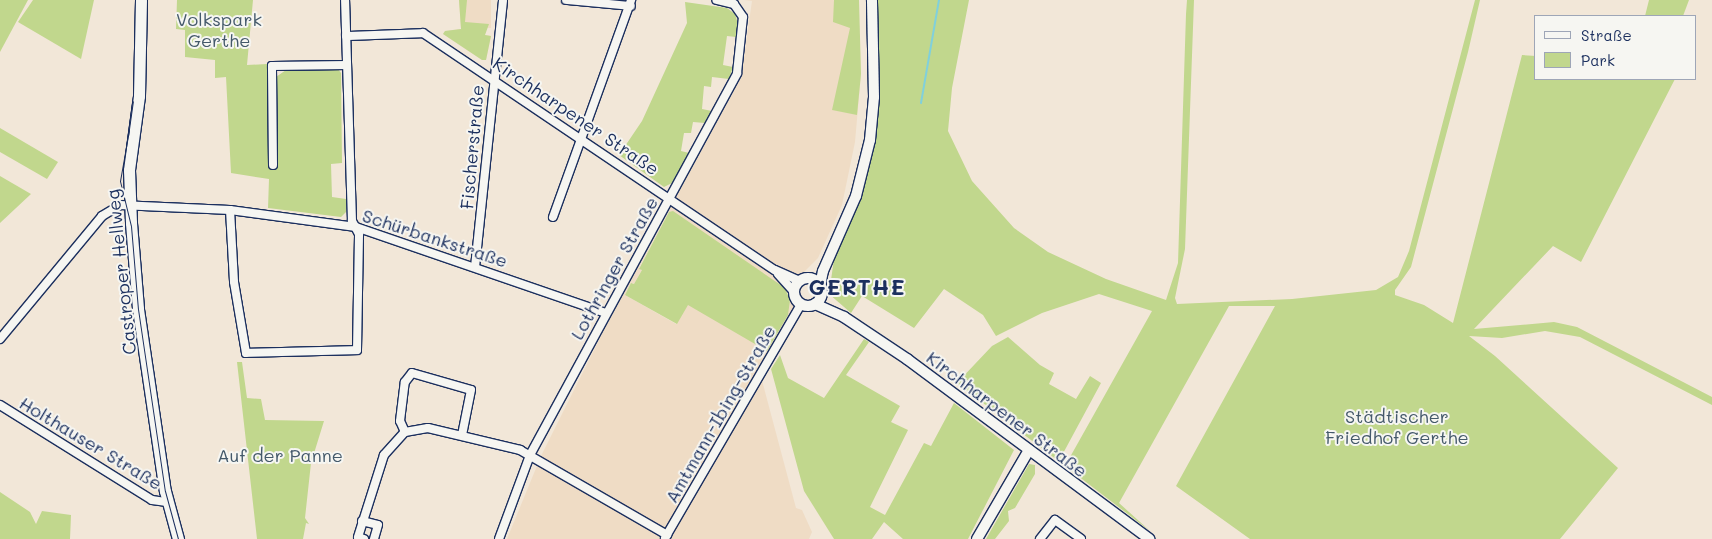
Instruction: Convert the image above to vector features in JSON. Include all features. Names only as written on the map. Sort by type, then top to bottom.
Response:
[{"type":"main road","name":"Castroper Hellweg","points":[[141,0],[140,64],[129,170],[130,206],[138,309],[167,502],[178,539]]},
{"type":"street","points":[[230,210],[235,286],[246,353],[357,350],[359,234],[352,221],[345,0]]},
{"type":"street","name":"Fischerstraße","points":[[475,267],[503,0]]},
{"type":"street","points":[[553,217],[631,3],[566,0]]},
{"type":"street","name":"Lothringer Straße","points":[[499,539],[530,455],[662,207],[670,200],[737,73],[744,20],[740,10],[729,2],[716,0]]},
{"type":"street","points":[[831,252],[794,292],[801,304],[815,304],[831,252],[856,196],[870,140],[874,96],[872,0]]},
{"type":"street","name":"Kirchharpener Straße","points":[[346,36],[423,33],[775,270],[804,280],[821,289],[844,317]]},
{"type":"street","points":[[273,165],[272,66],[347,65]]},
{"type":"street","name":"Schürbankstraße","points":[[0,339],[102,216],[116,206],[230,210],[356,227],[606,313]]},
{"type":"street","name":"Kirchharpener Straße","points":[[775,270],[794,292]]},
{"type":"street","name":"Amtmann-Ibing-Straße","points":[[665,537],[801,304]]},
{"type":"street","name":"Kirchharpener Straße","points":[[815,304],[844,317],[1149,539]]},
{"type":"street","points":[[405,432],[400,421],[405,382],[412,373],[471,390],[462,435]]},
{"type":"street","name":"Holthauser Straße","points":[[0,405],[152,500],[167,502]]},
{"type":"street","points":[[364,539],[358,537],[384,455],[405,432],[428,428],[462,435],[530,455],[665,537]]},
{"type":"street","points":[[977,539],[1029,450]]},
{"type":"street","points":[[1040,539],[1055,520],[1081,539]]},
{"type":"street","points":[[362,521],[378,525],[374,539]]},
{"type":"shaded area","points":[[459,0],[491,0],[491,28],[485,28],[485,35],[491,36],[486,60],[482,60],[443,34],[445,31],[461,29]]},
{"type":"shaded area","points":[[744,0],[858,0],[861,74],[855,142],[842,205],[818,258],[793,283],[791,291],[797,305],[760,373],[796,508],[802,510],[812,532],[809,539],[507,539],[541,456],[604,330],[741,78],[752,1]],"holes":[[[669,212],[787,291],[790,300],[767,350],[688,304],[676,324],[625,295],[642,270],[639,268]]]},
{"type":"green space","points":[[0,0],[28,0],[0,52]]},
{"type":"green space","points":[[33,0],[94,0],[81,59],[18,22]]},
{"type":"green space","name":"Volkspark Gerthe","points":[[177,0],[253,0],[247,65],[267,64],[268,76],[276,77],[286,70],[338,69],[341,73],[342,163],[331,164],[332,197],[346,199],[346,212],[341,217],[268,208],[269,179],[231,173],[226,77],[215,78],[215,60],[185,57],[185,30],[176,29]]},
{"type":"green space","points":[[459,0],[467,0],[465,22],[489,24],[485,35],[491,36],[486,60],[482,60],[443,34],[445,31],[461,29]]},
{"type":"green space","points":[[834,0],[859,0],[861,74],[857,115],[832,110],[850,28],[833,22]]},
{"type":"green space","name":"Städtischer Friedhof Gerthe","points":[[877,0],[969,0],[952,88],[948,131],[972,181],[1014,228],[1048,252],[1106,279],[1166,300],[1178,263],[1186,14],[1187,0],[1194,0],[1185,249],[1175,298],[1177,304],[1292,299],[1376,290],[1398,277],[1409,251],[1475,0],[1480,0],[1411,267],[1395,290],[1395,295],[1424,305],[1453,323],[1522,55],[1534,56],[1534,80],[1674,80],[1581,262],[1553,246],[1474,329],[1554,322],[1577,327],[1712,397],[1712,405],[1580,337],[1545,331],[1502,338],[1469,336],[1495,356],[1618,468],[1560,539],[1250,539],[1176,486],[1275,306],[1229,306],[1119,503],[1150,531],[1065,466],[1152,311],[1099,294],[1042,313],[996,336],[983,315],[944,289],[914,328],[862,296],[851,313],[829,294],[834,259],[859,201],[875,140],[879,109]]},
{"type":"green space","points":[[1649,0],[1689,0],[1683,15],[1645,15]]},
{"type":"green space","points":[[685,2],[727,8],[735,14],[738,24],[736,37],[727,36],[723,65],[733,67],[729,79],[712,77],[711,87],[704,86],[702,109],[712,111],[705,123],[693,122],[691,133],[684,133],[681,151],[689,153],[672,183],[664,187],[619,155],[642,121],[687,23]]},
{"type":"green space","points":[[0,128],[58,162],[47,179],[0,152]]},
{"type":"green space","points":[[0,176],[31,194],[0,223]]},
{"type":"green space","points":[[673,211],[785,288],[790,300],[788,315],[767,351],[688,305],[677,324],[625,295],[631,283],[634,284],[642,270],[639,269],[669,212]]},
{"type":"green space","points":[[1008,337],[1040,365],[1054,373],[1049,384],[1076,399],[1090,376],[1101,383],[1060,459],[1057,460],[957,383],[992,346]]},
{"type":"green space","points":[[864,339],[869,342],[846,375],[900,406],[891,422],[908,430],[870,507],[885,515],[924,443],[931,446],[954,403],[1014,450],[968,539],[903,539],[884,522],[872,539],[834,539],[804,491],[771,369],[780,355],[788,378],[824,398]]},
{"type":"green space","name":"Auf der Panne","points":[[237,362],[242,362],[247,398],[261,399],[265,420],[324,421],[311,463],[305,518],[309,524],[306,523],[303,539],[257,539]]},
{"type":"green space","points":[[1029,464],[1035,465],[1035,474],[1015,508],[1008,511],[1009,521],[995,539],[986,539]]},
{"type":"green space","points":[[0,492],[30,512],[36,524],[42,511],[71,515],[70,539],[0,539]]},
{"type":"waterway","points":[[921,103],[939,0]]},
{"type":"tram line","points":[[128,136],[133,101]]},
{"type":"tram line","points":[[129,130],[120,181],[131,226],[138,309],[165,491],[178,539]]},
{"type":"district","name":"GERTHE","points":[[857,287]]}]
